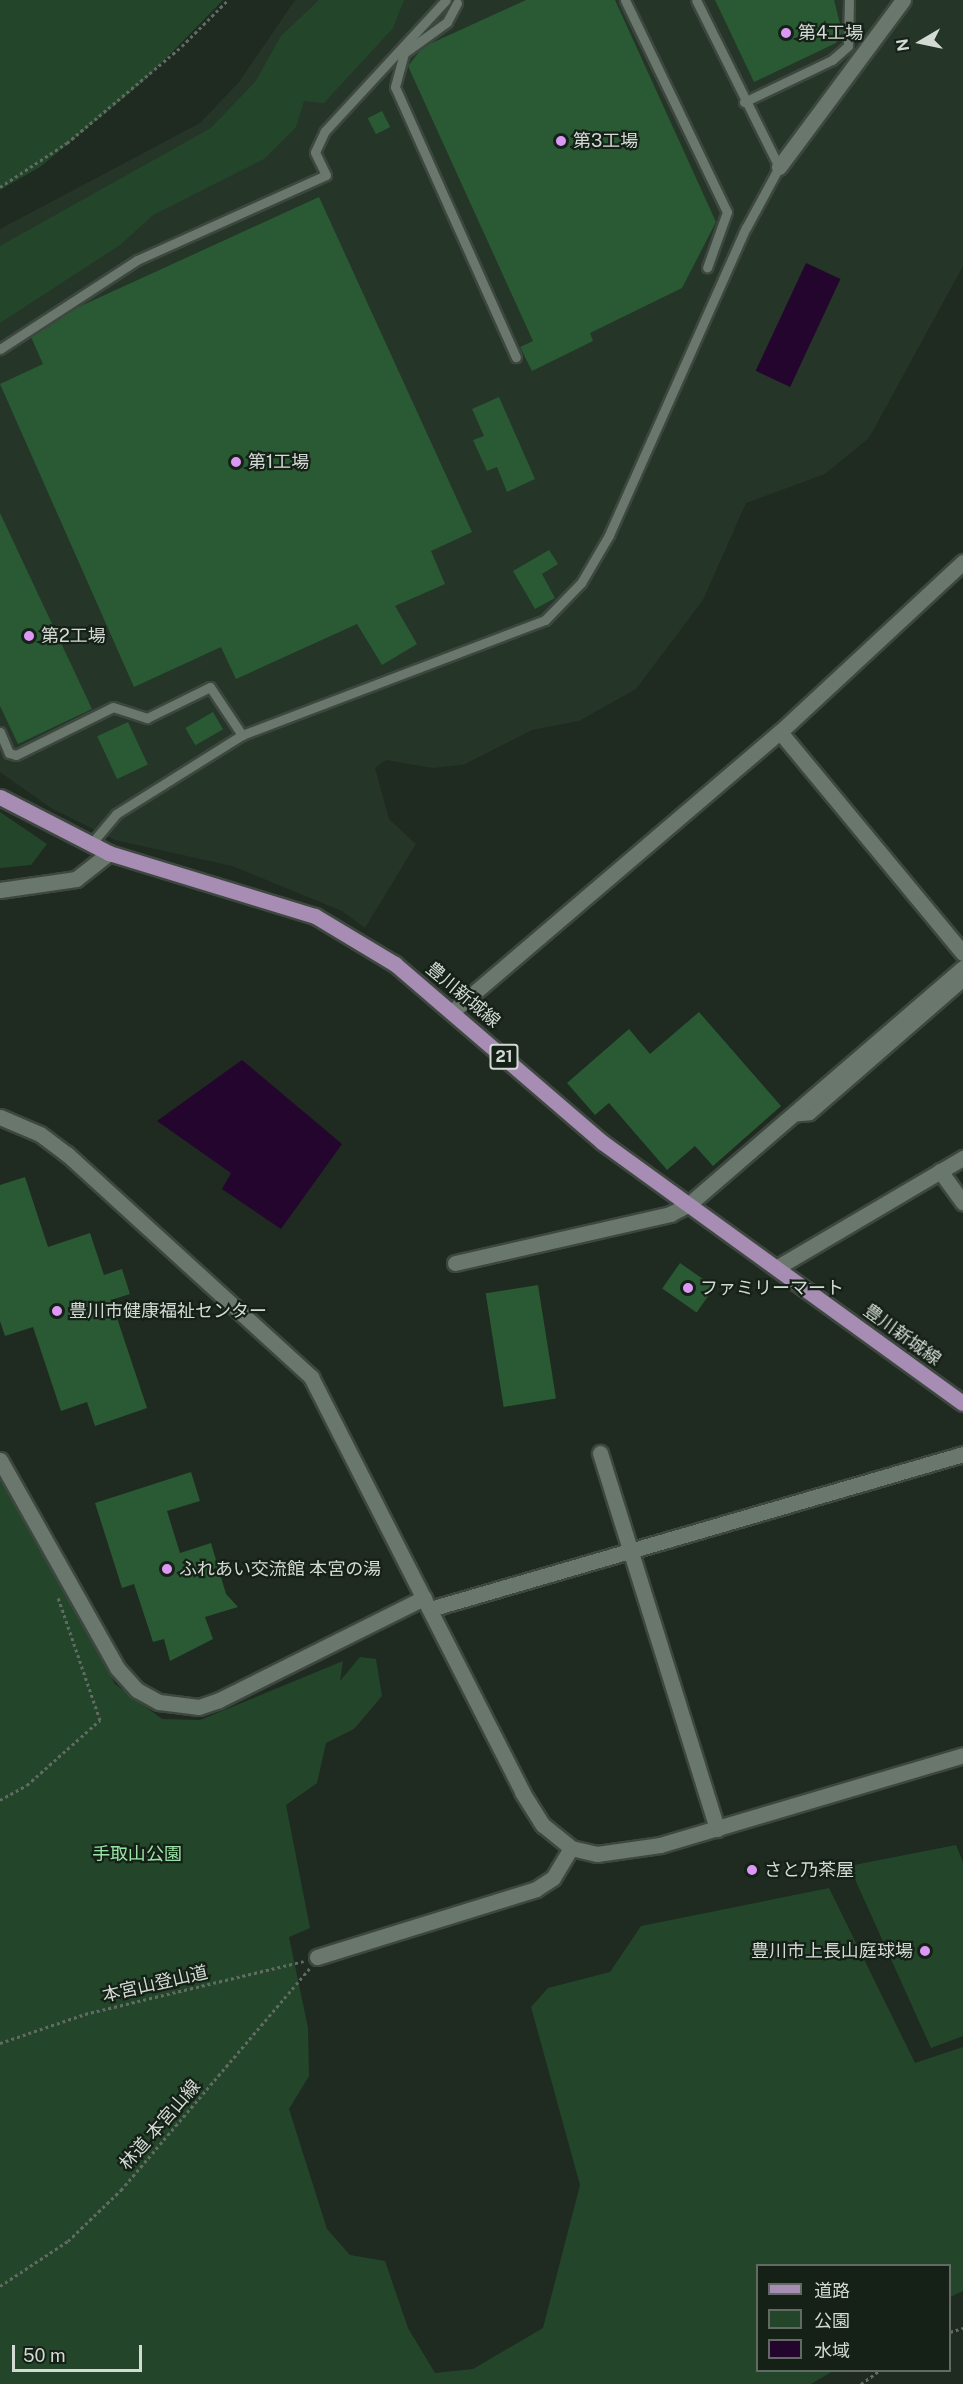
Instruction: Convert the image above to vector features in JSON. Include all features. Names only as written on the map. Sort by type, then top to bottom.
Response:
[{"type":"main road","name":"豊川新城線","points":[[0,797],[109,853],[315,916],[394,964],[454,1010],[560,1108],[688,1205],[963,1403]]},
{"type":"street","points":[[779,167],[903,0]]},
{"type":"street","points":[[454,1010],[780,732],[963,562]]},
{"type":"street","points":[[780,732],[963,953]]},
{"type":"street","points":[[0,890],[76,879],[109,853]]},
{"type":"street","points":[[455,1263],[670,1214],[688,1205],[787,1116],[963,968]]},
{"type":"street","points":[[0,1117],[40,1134],[67,1154],[311,1377],[522,1792],[543,1825],[571,1848],[622,1853],[717,1829],[963,1755]]},
{"type":"street","points":[[776,1268],[963,1158]]},
{"type":"street","points":[[940,1172],[963,1203]]},
{"type":"street","points":[[600,1453],[717,1829]]},
{"type":"street","points":[[0,1460],[117,1668],[137,1690],[181,1707],[219,1700],[427,1603],[631,1553],[963,1454]]},
{"type":"street","points":[[317,1957],[519,1896],[553,1878],[571,1848]]},
{"type":"lane","points":[[0,349],[137,260],[326,175],[315,152],[325,131],[446,0]]},
{"type":"lane","points":[[468,0],[457,2],[447,22],[404,53],[395,87],[516,357]]},
{"type":"lane","points":[[625,0],[728,212],[707,268]]},
{"type":"lane","points":[[91,844],[116,814],[242,735],[495,642],[545,620],[561,606],[609,535],[746,228],[779,167],[744,102],[696,0]]},
{"type":"lane","points":[[744,102],[832,60],[849,46],[849,0]]},
{"type":"lane","points":[[0,732],[9,753],[16,755],[113,707],[147,718],[210,687],[242,735]]},
{"type":"lane","points":[[787,1116],[810,1115],[963,982]]},
{"type":"path","points":[[0,187],[67,143],[183,46],[228,0]]},
{"type":"path","points":[[0,1800],[27,1785],[100,1720],[58,1603],[72,1587]]},
{"type":"path","name":"本宮山登山道","points":[[0,2043],[85,2014],[317,1957]]},
{"type":"path","name":"林道 本宮山線","points":[[0,2286],[68,2241],[121,2190],[317,1957]]},
{"type":"path","points":[[861,2384],[877,2372]]},
{"type":"shaded area","points":[[295,0],[963,0],[963,266],[869,438],[825,474],[746,503],[703,600],[636,689],[579,721],[532,730],[463,765],[432,768],[386,760],[375,768],[389,819],[416,844],[365,928],[342,911],[232,866],[115,840],[51,808],[0,772],[0,229],[200,123],[239,82]]},
{"type":"green space","points":[[0,0],[223,0],[143,82],[40,167],[0,190]]},
{"type":"green space","points":[[319,0],[404,0],[393,28],[324,103],[304,101],[296,127],[264,159],[153,215],[120,245],[0,323],[0,246],[211,128],[255,82],[281,36]]},
{"type":"green space","points":[[0,812],[47,844],[31,865],[0,868]]},
{"type":"green space","name":"手取山公園","points":[[0,1470],[115,1684],[162,1719],[200,1720],[343,1661],[340,1681],[360,1657],[376,1659],[382,1696],[354,1729],[326,1743],[317,1783],[286,1805],[310,1928],[289,1937],[308,2028],[309,2076],[289,2109],[327,2229],[350,2255],[385,2261],[408,2328],[435,2373],[473,2369],[543,2328],[580,2185],[531,2007],[548,1988],[610,1972],[641,1926],[829,1888],[915,2063],[963,2047],[963,2291],[951,2297],[951,2264],[756,2264],[756,2372],[831,2372],[811,2384],[0,2384]]},
{"type":"green space","name":"豊川市上長山庭球場","points":[[956,1845],[963,1862],[963,2036],[931,2048],[849,1866]]},
{"type":"water","points":[[806,263],[840,279],[790,387],[756,371]]},
{"type":"water","points":[[242,1060],[342,1144],[281,1229],[222,1189],[231,1173],[157,1121]]},
{"type":"building","name":"第3工場","points":[[526,0],[615,0],[716,222],[682,288],[590,333],[593,341],[532,371],[520,347],[533,341],[408,66],[423,47]]},
{"type":"building","name":"第4工場","points":[[715,0],[834,0],[842,32],[836,43],[754,82]]},
{"type":"building","points":[[382,111],[390,127],[376,134],[368,118]]},
{"type":"building","name":"第1工場","points":[[319,197],[472,532],[431,551],[445,584],[395,606],[417,644],[382,665],[357,624],[236,679],[221,647],[134,687],[0,384],[43,364],[31,337],[72,310]]},
{"type":"building","points":[[499,397],[535,479],[507,492],[497,467],[487,471],[473,440],[484,436],[472,409]]},
{"type":"building","name":"第2工場","points":[[0,513],[92,709],[18,744],[0,706]]},
{"type":"building","points":[[549,550],[558,564],[542,574],[555,598],[535,609],[513,571]]},
{"type":"building","points":[[213,712],[223,729],[195,745],[185,728]]},
{"type":"building","points":[[128,722],[148,765],[117,779],[97,736]]},
{"type":"building","points":[[699,1012],[781,1106],[713,1166],[695,1146],[667,1170],[609,1103],[595,1115],[567,1083],[629,1029],[650,1054]]},
{"type":"building","name":"豊川市健康福祉センター","points":[[25,1177],[48,1247],[90,1233],[104,1275],[122,1269],[130,1294],[111,1300],[147,1408],[95,1426],[87,1402],[61,1411],[33,1327],[5,1336],[0,1321],[0,1185]]},
{"type":"building","name":"ファミリーマート","points":[[680,1263],[714,1287],[697,1312],[662,1288]]},
{"type":"building","points":[[538,1285],[556,1399],[504,1407],[486,1293]]},
{"type":"building","name":"ふれあい交流館 本宮の湯","points":[[191,1472],[200,1501],[167,1511],[180,1553],[211,1543],[226,1594],[238,1607],[205,1617],[213,1639],[170,1661],[164,1639],[153,1642],[134,1584],[122,1588],[95,1503]]},
{"type":"place","name":"第4工場","points":[[786,33]]},
{"type":"place","name":"第3工場","points":[[561,141]]},
{"type":"place","name":"第1工場","points":[[236,462]]},
{"type":"place","name":"第2工場","points":[[29,636]]},
{"type":"place","name":"ファミリーマート","points":[[688,1288]]},
{"type":"place","name":"豊川市健康福祉センター","points":[[57,1311]]},
{"type":"place","name":"ふれあい交流館 本宮の湯","points":[[167,1569]]},
{"type":"place","name":"さと乃茶屋","points":[[752,1870]]},
{"type":"place","name":"豊川市上長山庭球場","points":[[925,1951]]}]
